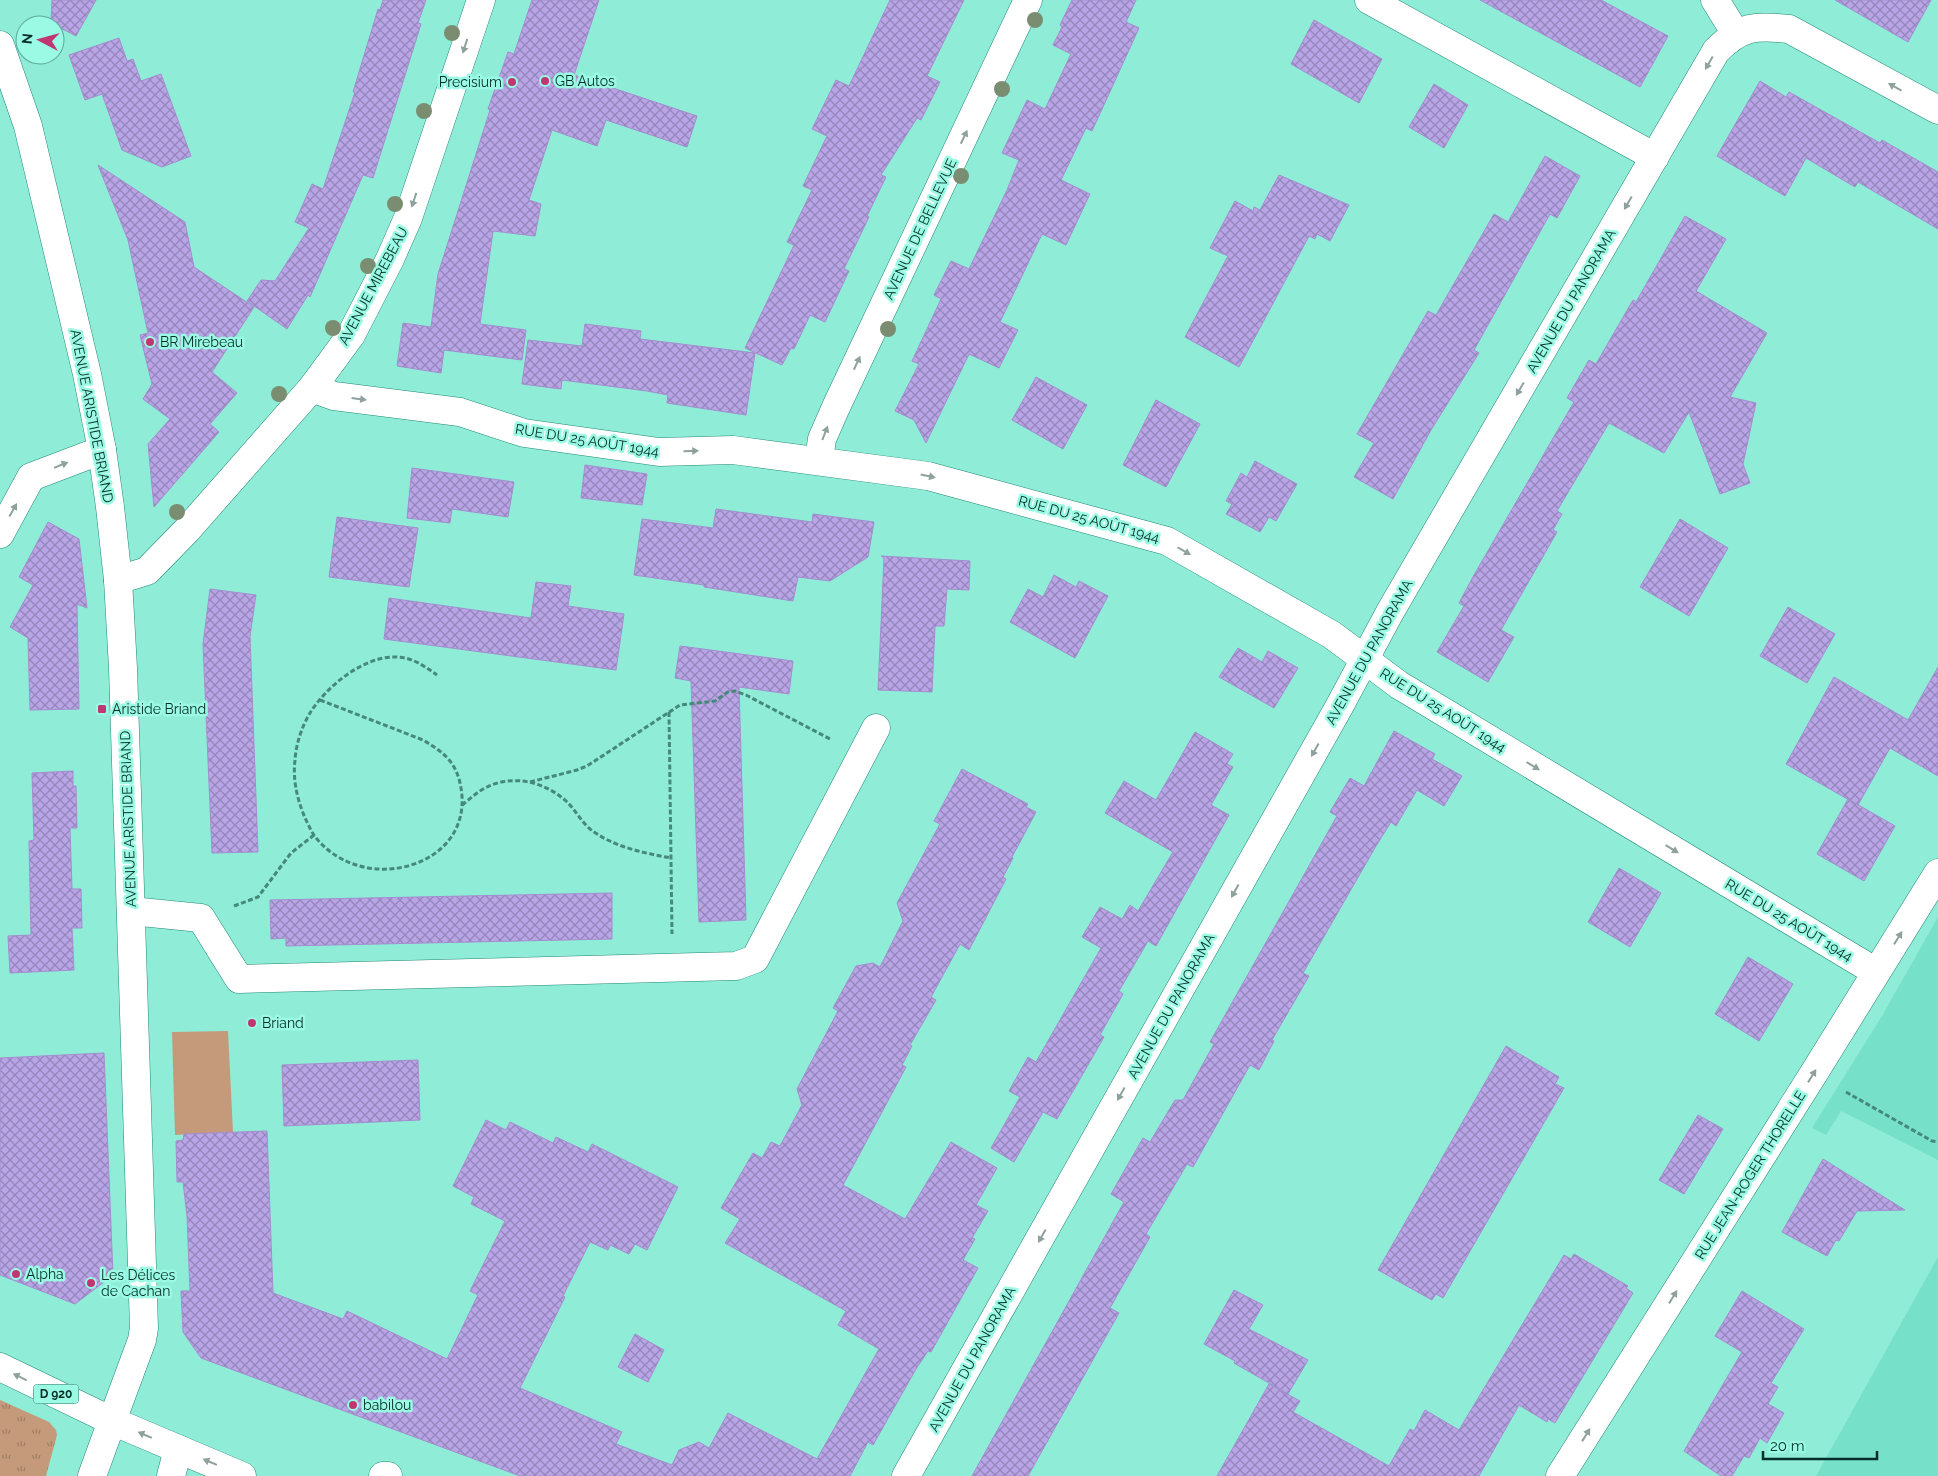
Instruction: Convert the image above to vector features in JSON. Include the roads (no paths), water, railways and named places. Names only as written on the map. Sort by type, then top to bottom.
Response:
[{"type":"street","name":"AVENUE MIREBEAU","points":[[118,580],[147,571],[187,530],[312,388],[350,335],[390,260],[408,218],[481,0]]},
{"type":"street","name":"AVENUE DE BELLEVUE","points":[[819,460],[822,439],[836,407],[1028,0]]},
{"type":"street","points":[[1369,0],[1655,158]]},
{"type":"street","points":[[1715,0],[1736,34]]},
{"type":"street","name":"AVENUE DU PANORAMA","points":[[906,1476],[1400,594],[1716,51],[1736,34],[1749,28],[1765,26],[1789,29],[1938,110]]},
{"type":"street","name":"AVENUE ARISTIDE BRIAND","points":[[0,45],[28,126],[86,374],[102,450],[118,580],[123,668],[144,1328],[142,1340],[92,1476]]},
{"type":"street","name":"RUE DU 25 AOÛT 1944","points":[[312,388],[334,396],[460,412],[524,433],[659,452],[733,450],[928,476],[1167,541],[1332,635],[1398,685],[1876,972]]},
{"type":"street","points":[[0,534],[31,477],[102,450]]},
{"type":"street","points":[[131,911],[201,918],[239,979],[736,966],[755,960],[876,728]]},
{"type":"street","name":"RUE JEAN-ROGER THORELLE","points":[[1560,1476],[1938,873]]},
{"type":"street","name":"D 920","points":[[0,1367],[112,1421],[242,1476]]},
{"type":"street","points":[[171,1476],[178,1449]]},
{"type":"street","points":[[383,1476],[388,1476]]},
{"type":"place","name":"GB Autos","points":[[545,81]]},
{"type":"place","name":"Precisium","points":[[512,82]]},
{"type":"place","name":"BR Mirebeau","points":[[150,342]]},
{"type":"place","name":"Aristide Briand","points":[[102,709]]},
{"type":"place","name":"Briand","points":[[252,1023]]},
{"type":"place","name":"Alpha","points":[[16,1274]]},
{"type":"place","name":"Les Délices de Cachan","points":[[91,1283]]},
{"type":"place","name":"babilou","points":[[353,1405]]}]
